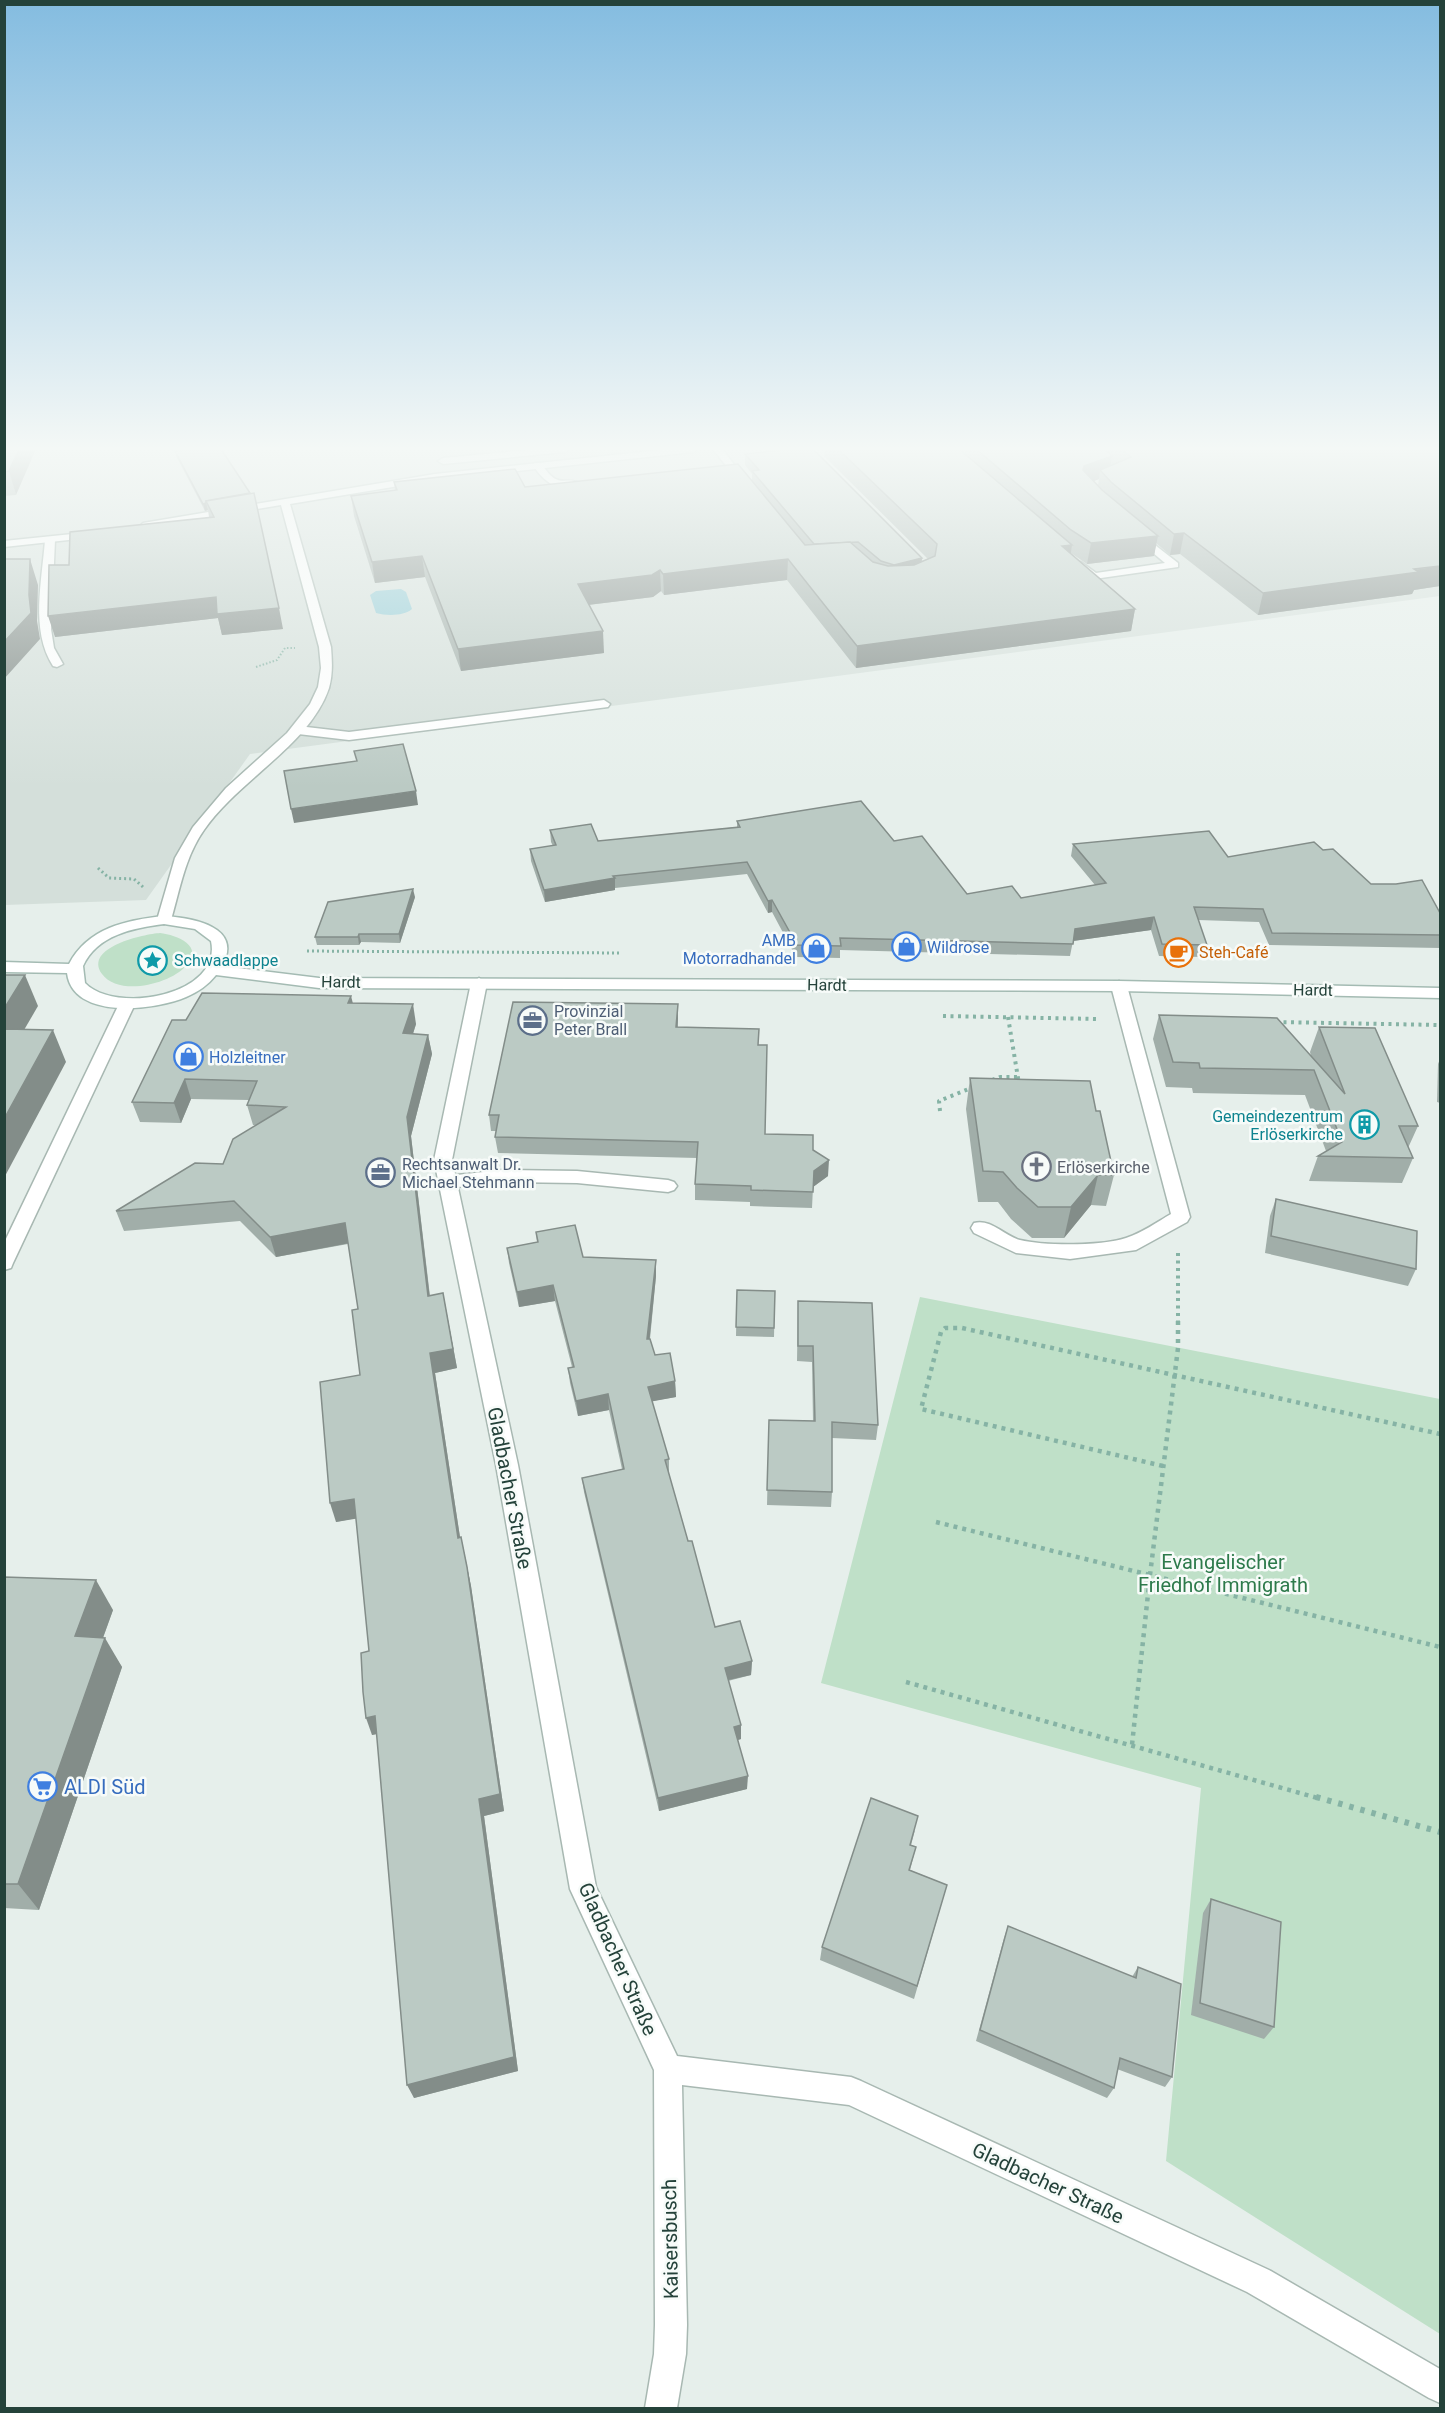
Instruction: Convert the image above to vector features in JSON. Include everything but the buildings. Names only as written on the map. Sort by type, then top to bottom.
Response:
[{"type":"street","points":[[49,562],[45,629],[48,648],[57,664]]},
{"type":"street","points":[[164,920],[177,870],[191,839],[214,808],[298,730],[317,704],[329,663],[301,562]]},
{"type":"street","points":[[1072,562],[1094,576],[1174,565],[1170,562]]},
{"type":"street","points":[[298,730],[349,736],[604,704]]},
{"type":"street","points":[[164,920],[202,926],[214,934],[221,945],[221,957],[214,970],[203,981],[169,998],[127,1004],[98,999],[87,994],[75,979],[75,969],[84,951],[105,935],[134,925],[164,920]]},
{"type":"street","points":[[4,967],[75,969]]},
{"type":"street","name":"Hardt","points":[[214,970],[319,982],[1119,986],[1440,993]]},
{"type":"street","name":"Gladbacher Straße","points":[[479,983],[444,1160],[507,1465],[583,1889],[668,2069],[850,2091],[1258,2281],[1440,2387]]},
{"type":"street","points":[[980,1228],[1016,1246],[1070,1252],[1129,1245],[1181,1217],[1119,986]]},
{"type":"street","points":[[4,1263],[127,1004]]},
{"type":"street","points":[[448,1182],[501,1176],[577,1177],[668,1186]]},
{"type":"street","name":"Kaisersbusch","points":[[661,2409],[670,2354],[671,2325],[668,2069]]},
{"type":"path","points":[[256,667],[277,660],[285,648],[325,647]]},
{"type":"path","points":[[98,868],[109,878],[134,879],[143,887],[148,879]]},
{"type":"path","points":[[1005,987],[1020,1088]]},
{"type":"path","points":[[1270,1022],[1440,1025]]},
{"type":"path","points":[[989,1081],[1000,1077],[1018,1077]]},
{"type":"path","points":[[940,1111],[939,1101],[979,1085]]},
{"type":"path","points":[[1132,1745],[1150,1575],[1179,1348],[1177,1261],[1181,1217]]},
{"type":"path","points":[[1163,1466],[921,1409],[941,1332],[945,1328],[962,1328],[1174,1377],[1440,1434]]},
{"type":"path","points":[[936,1522],[1440,1647]]},
{"type":"path","points":[[906,1682],[1440,1832]]},
{"type":"shaded area","points":[[4,562],[1440,562],[1440,596],[250,754],[146,900],[5,905]]},
{"type":"green space","points":[[160,933],[181,939],[191,947],[191,959],[178,972],[157,983],[132,986],[110,981],[102,974],[98,965],[101,956],[108,949],[130,939]]},
{"type":"green space","name":"Evangelischer Friedhof Immigrath","points":[[920,1297],[1440,1399],[1440,2334],[1166,2161],[1201,1788],[821,1683]]},
{"type":"water","points":[[401,589],[406,592],[412,609],[395,615],[376,613],[370,595],[376,591]]},
{"type":"place","name":"Wildrose","points":[[906,947]]},
{"type":"place","name":"AMB Motorradhandel","points":[[817,949]]},
{"type":"place","name":"Steh-Café","points":[[1178,952]]},
{"type":"place","name":"Schwaadlappe","points":[[153,960]]},
{"type":"place","name":"Provinzial Peter Brall","points":[[533,1020]]},
{"type":"place","name":"Holzleitner","points":[[188,1057]]},
{"type":"place","name":"Gemeindezentrum Erlöserkirche","points":[[1364,1125]]},
{"type":"place","name":"Erlöserkirche","points":[[1036,1167]]},
{"type":"place","name":"Rechtsanwalt Dr. Michael Stehmann","points":[[381,1173]]},
{"type":"place","name":"ALDI Süd","points":[[43,1787]]}]
